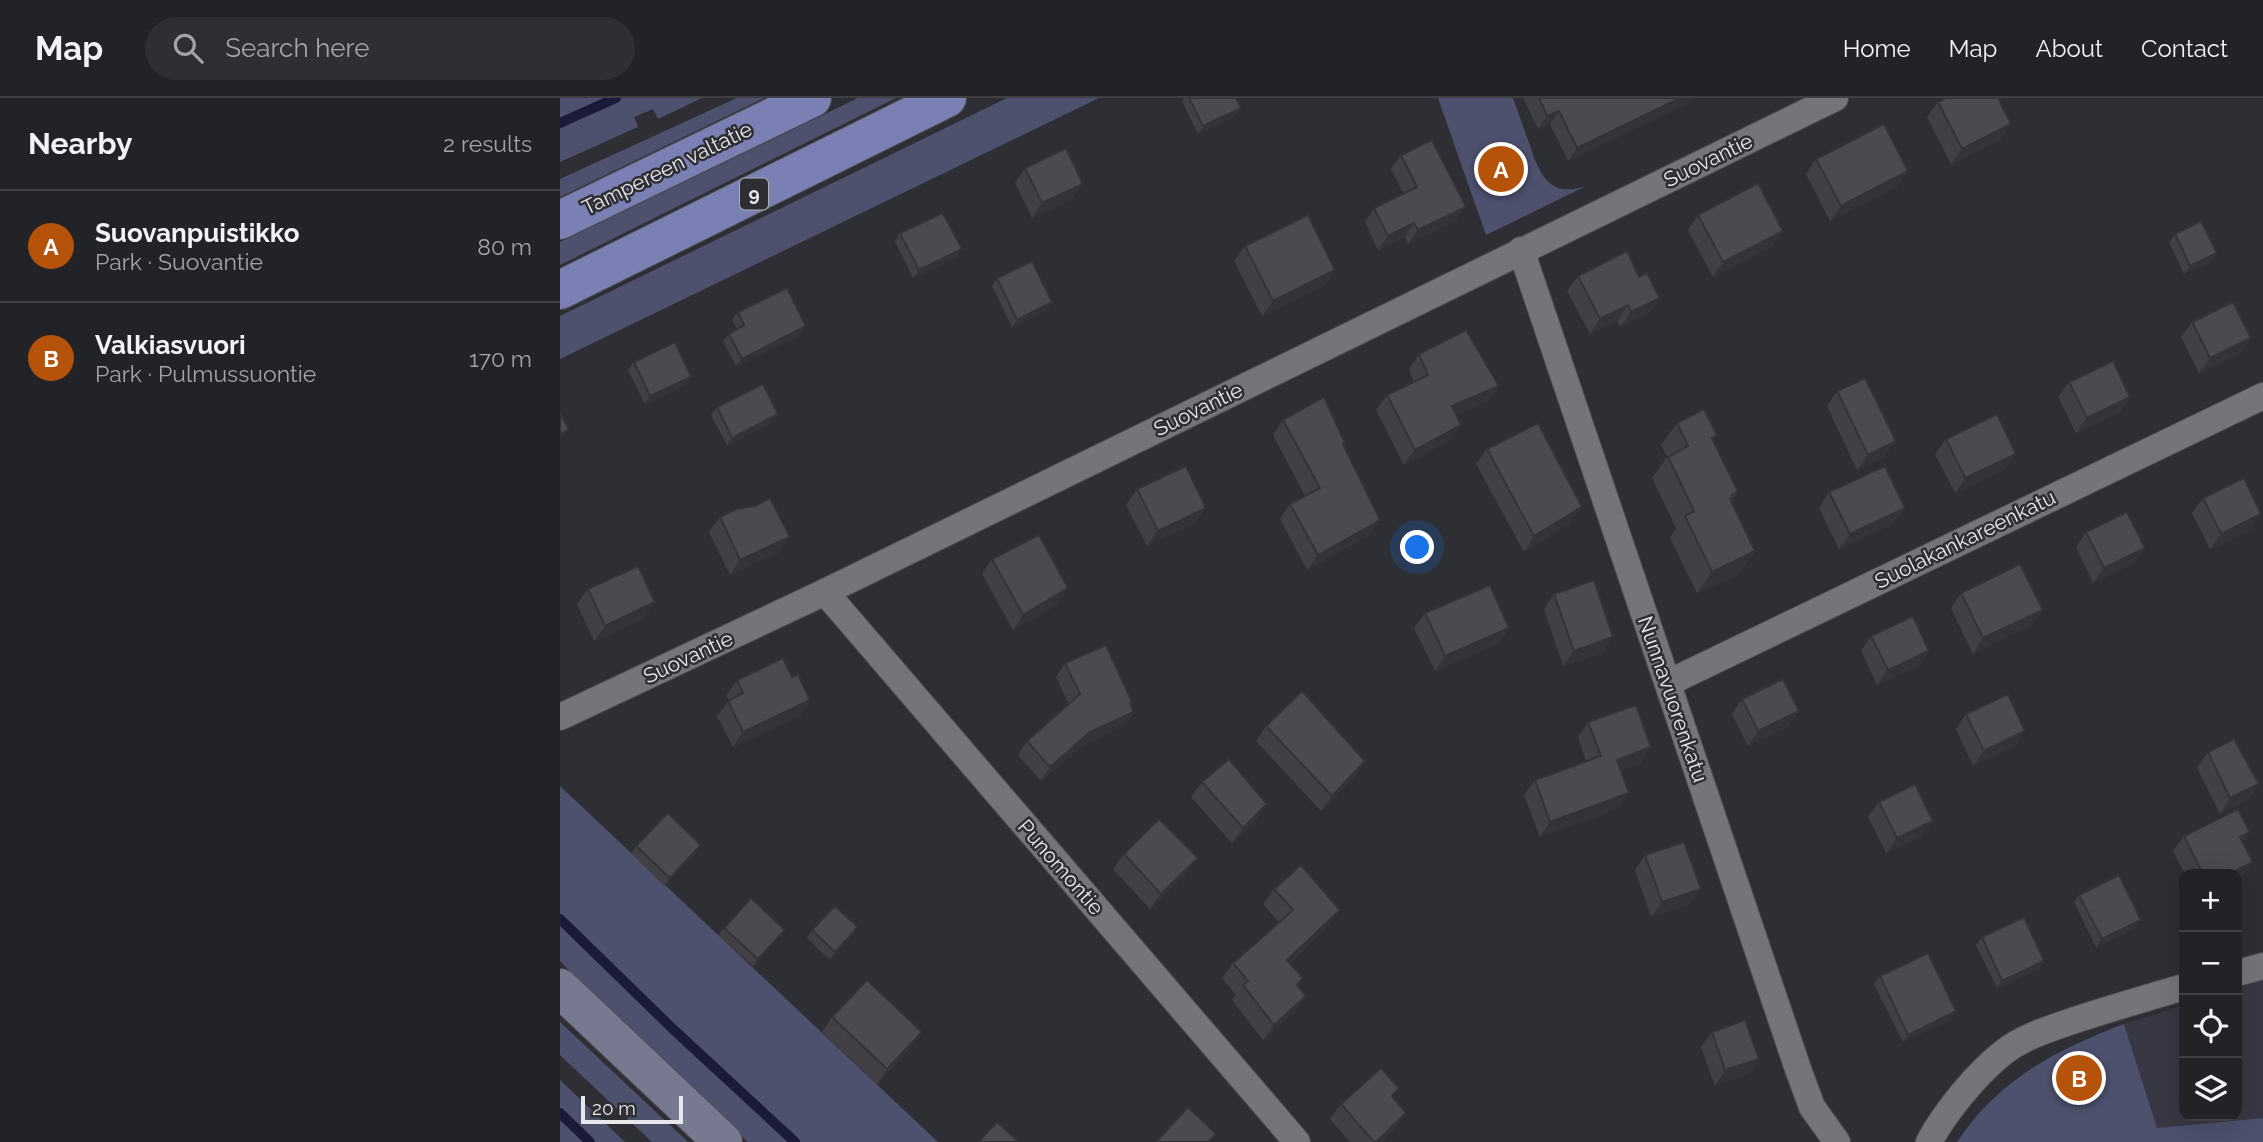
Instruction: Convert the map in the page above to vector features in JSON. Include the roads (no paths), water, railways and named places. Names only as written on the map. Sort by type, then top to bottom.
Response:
[{"type":"highway","name":"Tampereen valtatie","points":[[560,220],[812,98]]},
{"type":"highway","name":"9","points":[[560,290],[947,98]]},
{"type":"main road","points":[[560,988],[723,1142]]},
{"type":"street","name":"Suovantie","points":[[560,717],[825,592],[1835,98]]},
{"type":"street","name":"Nunnavuorenkatu","points":[[1521,250],[1798,1069],[1812,1107],[1837,1142]]},
{"type":"street","name":"Suolakankareenkatu","points":[[1668,683],[2263,396]]},
{"type":"street","name":"Punomontie","points":[[825,592],[1297,1142]]},
{"type":"street","points":[[2242,972],[2263,966]]},
{"type":"street","points":[[1929,1142],[1977,1077],[2005,1051],[2027,1038],[2057,1026],[2125,1003],[2179,989]]},
{"type":"waterway","points":[[560,123],[616,98]]},
{"type":"waterway","points":[[560,919],[795,1142]]},
{"type":"waterway","points":[[560,1113],[590,1142]]},
{"type":"place","name":"Suovanpuistikko","points":[[1501,169]]},
{"type":"place","name":"Valkiasvuori","points":[[2079,1078]]}]
